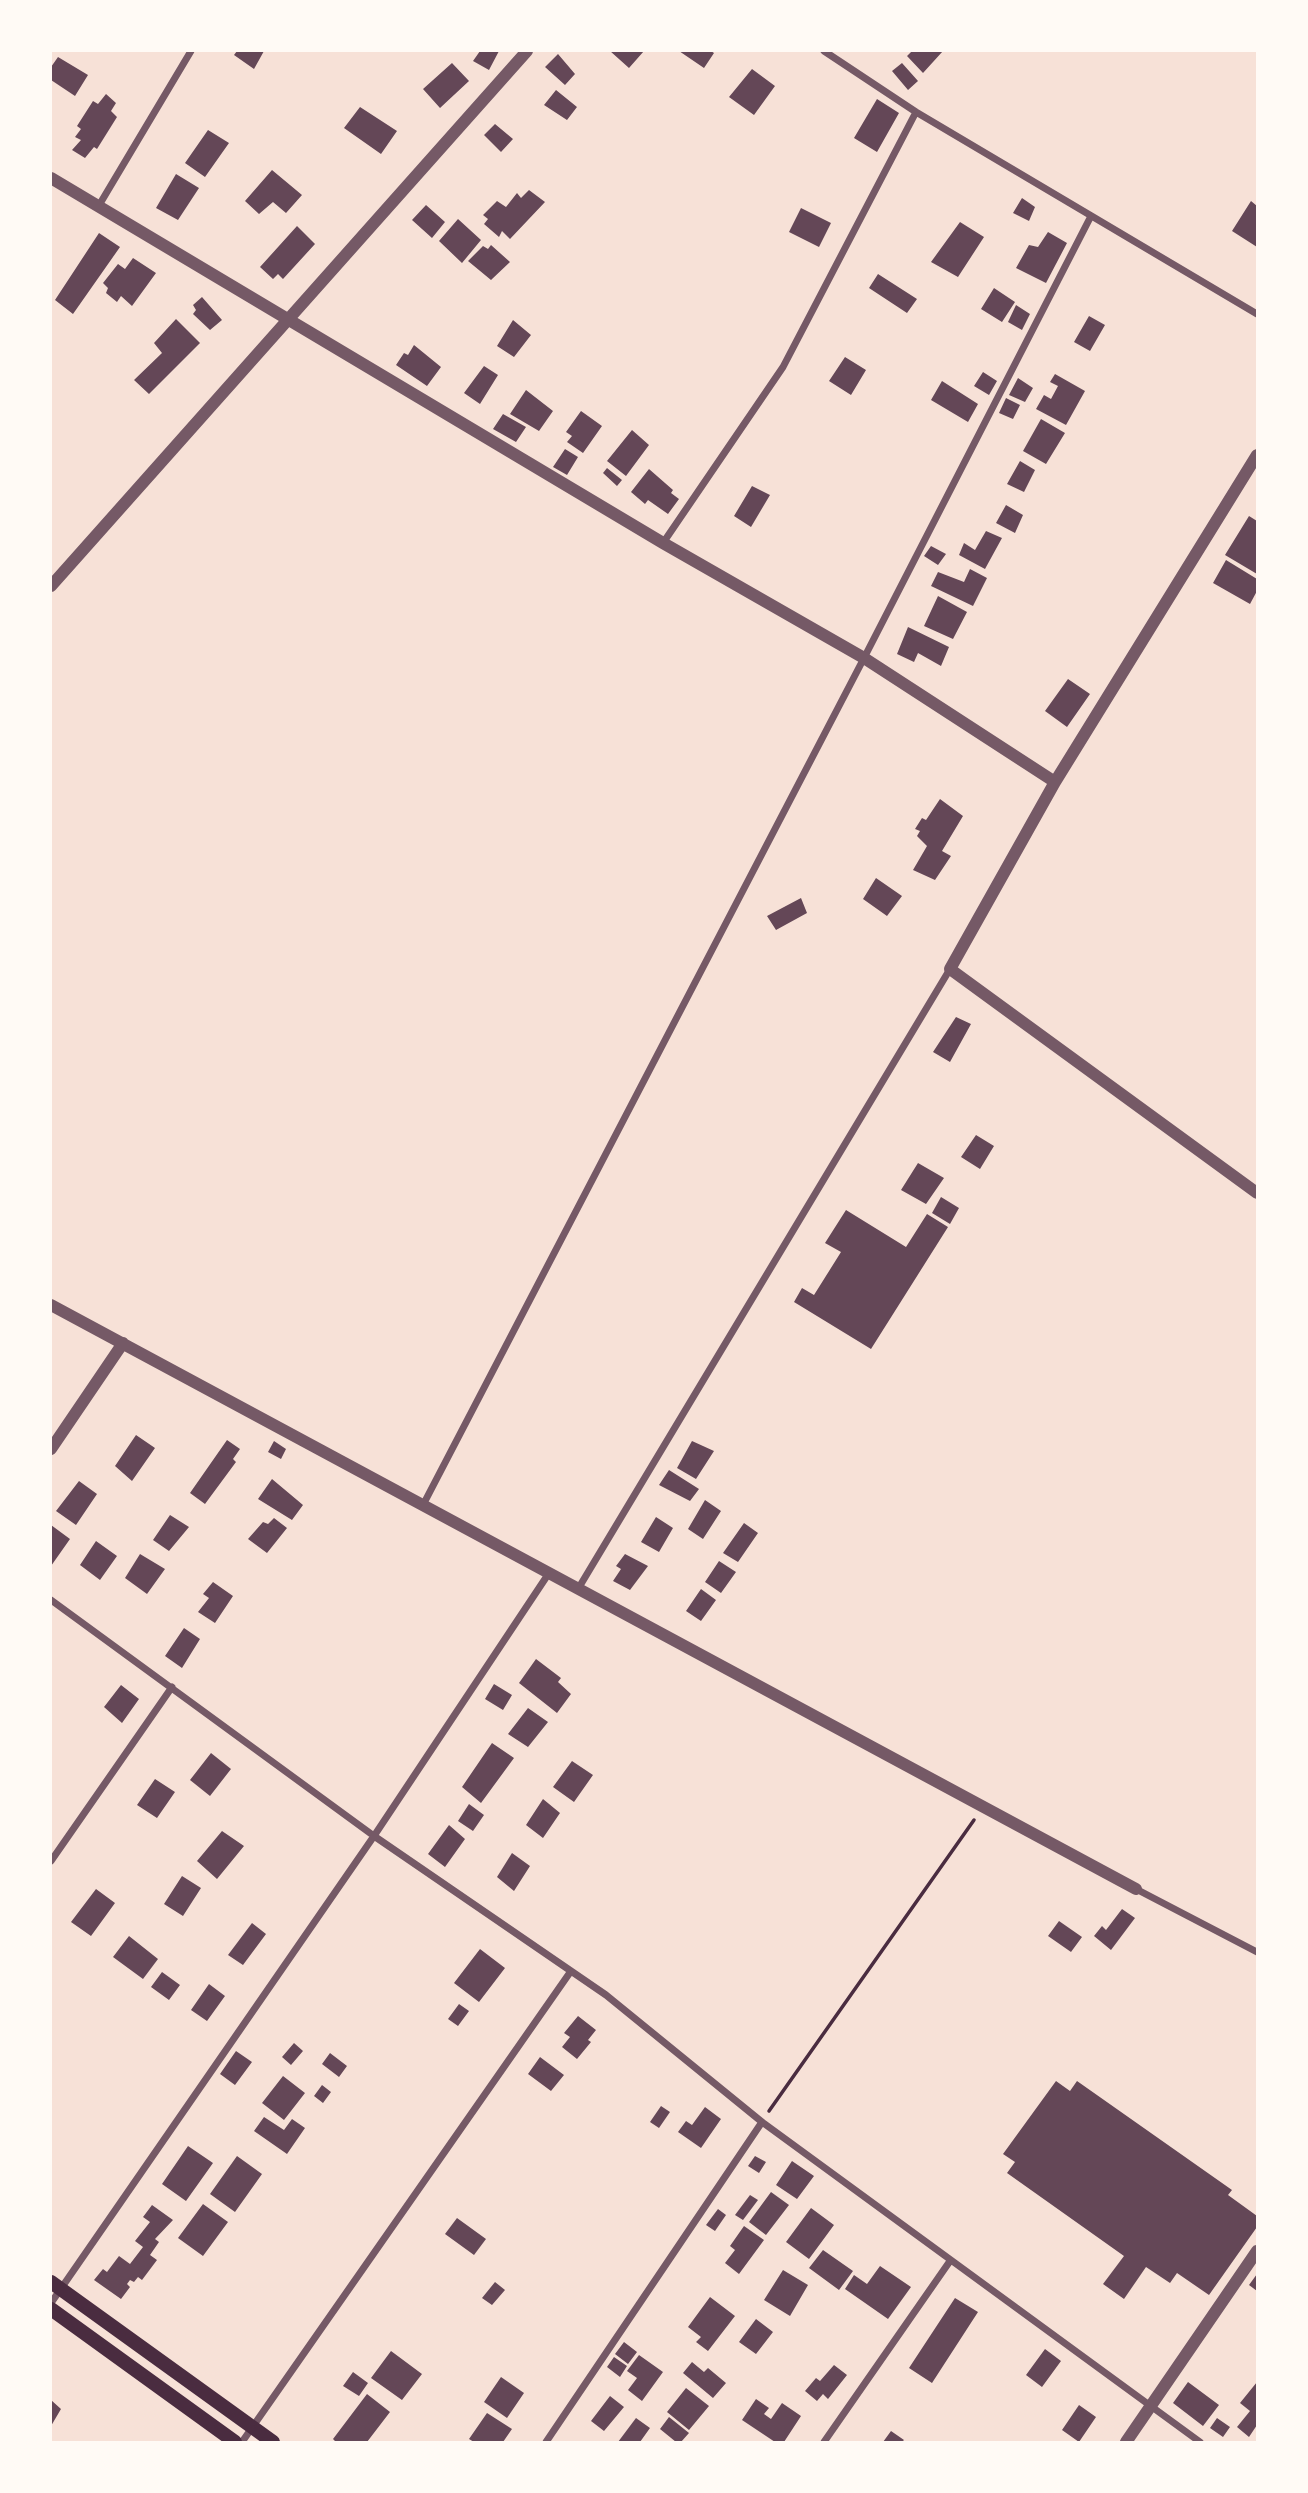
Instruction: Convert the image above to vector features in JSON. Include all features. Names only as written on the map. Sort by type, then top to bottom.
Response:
[{"type":"main road","points":[[56,2285],[273,2442]]},
{"type":"main road","points":[[51,2309],[235,2442]]},
{"type":"street","points":[[99,207],[191,51]]},
{"type":"street","points":[[51,586],[527,51]]},
{"type":"street","points":[[824,51],[916,112],[1257,314]]},
{"type":"street","points":[[663,543],[783,367],[916,112]]},
{"type":"street","points":[[51,178],[663,543],[864,659],[1055,782]]},
{"type":"street","points":[[424,1505],[1091,216]]},
{"type":"street","points":[[578,1589],[950,969],[1055,782],[1257,455]]},
{"type":"street","points":[[950,969],[1257,1193]]},
{"type":"street","points":[[51,1305],[1257,1952]]},
{"type":"street","points":[[51,1449],[122,1343]]},
{"type":"street","points":[[51,2304],[56,2285],[373,1836],[549,1573]]},
{"type":"street","points":[[51,1600],[373,1836],[606,1995],[762,2122],[1200,2442]]},
{"type":"street","points":[[51,1861],[172,1687]]},
{"type":"street","points":[[242,2442],[571,1971]]},
{"type":"street","points":[[546,2442],[762,2122]]},
{"type":"street","points":[[1126,2442],[1257,2251]]},
{"type":"street","points":[[824,2442],[950,2261]]},
{"type":"path","points":[[762,2122],[983,1806]]},
{"type":"building","points":[[237,51],[264,51],[254,69],[234,55]]},
{"type":"building","points":[[480,51],[499,51],[489,70],[473,61]]},
{"type":"building","points":[[610,51],[644,51],[629,68]]},
{"type":"building","points":[[679,51],[711,51],[714,53],[704,68]]},
{"type":"building","points":[[912,51],[943,51],[923,73],[907,56]]},
{"type":"building","points":[[558,54],[575,74],[565,85],[545,67]]},
{"type":"building","points":[[58,57],[88,75],[75,96],[51,80],[51,67]]},
{"type":"building","points":[[452,63],[469,81],[440,108],[423,89]]},
{"type":"building","points":[[902,63],[918,81],[908,90],[892,71]]},
{"type":"building","points":[[752,69],[775,86],[754,115],[729,97]]},
{"type":"building","points":[[556,90],[577,107],[567,120],[544,105]]},
{"type":"building","points":[[106,94],[116,103],[111,111],[117,117],[97,149],[94,147],[85,158],[72,150],[81,140],[75,137],[81,129],[77,126],[93,101],[98,104]]},
{"type":"building","points":[[877,99],[899,113],[877,152],[854,138]]},
{"type":"building","points":[[360,107],[397,131],[381,154],[344,128]]},
{"type":"building","points":[[495,124],[513,139],[501,152],[484,135]]},
{"type":"building","points":[[208,130],[229,143],[205,177],[185,163]]},
{"type":"building","points":[[272,170],[302,195],[286,213],[273,202],[259,214],[245,201]]},
{"type":"building","points":[[176,174],[199,188],[178,220],[156,208]]},
{"type":"building","points":[[529,190],[545,202],[510,239],[502,231],[499,237],[484,224],[488,219],[483,215],[497,201],[506,207],[517,193],[521,198]]},
{"type":"building","points":[[1022,198],[1035,207],[1029,221],[1013,213]]},
{"type":"building","points":[[1251,201],[1257,206],[1257,247],[1232,231]]},
{"type":"building","points":[[426,205],[445,222],[432,238],[412,220]]},
{"type":"building","points":[[801,208],[831,223],[819,247],[789,232]]},
{"type":"building","points":[[458,219],[481,240],[462,263],[439,241]]},
{"type":"building","points":[[960,222],[984,237],[958,277],[931,262]]},
{"type":"building","points":[[297,226],[315,244],[283,279],[278,274],[273,279],[260,267]]},
{"type":"building","points":[[1048,232],[1067,243],[1046,283],[1016,268],[1029,245],[1038,247]]},
{"type":"building","points":[[99,233],[120,247],[73,314],[55,300]]},
{"type":"building","points":[[491,245],[510,262],[491,280],[468,261],[483,246],[488,249]]},
{"type":"building","points":[[133,258],[156,273],[132,306],[121,296],[117,302],[106,293],[108,288],[103,283],[118,264],[125,269]]},
{"type":"building","points":[[878,274],[917,299],[907,313],[869,288]]},
{"type":"building","points":[[994,288],[1015,302],[1002,322],[981,309]]},
{"type":"building","points":[[202,297],[222,320],[210,330],[193,314],[196,310],[193,305]]},
{"type":"building","points":[[1016,305],[1030,314],[1022,330],[1008,322]]},
{"type":"building","points":[[1089,316],[1105,325],[1090,351],[1074,342]]},
{"type":"building","points":[[176,319],[200,343],[149,394],[134,380],[162,353],[154,343]]},
{"type":"building","points":[[513,320],[531,335],[514,357],[497,346]]},
{"type":"building","points":[[414,345],[441,367],[427,386],[396,365],[404,353],[408,355]]},
{"type":"building","points":[[845,357],[866,370],[851,395],[829,381]]},
{"type":"building","points":[[484,366],[498,375],[480,404],[464,393]]},
{"type":"building","points":[[983,372],[997,381],[989,395],[974,386]]},
{"type":"building","points":[[1055,374],[1085,391],[1066,425],[1036,409],[1044,395],[1051,399],[1058,386],[1050,382]]},
{"type":"building","points":[[1018,378],[1033,388],[1025,402],[1009,395]]},
{"type":"building","points":[[942,381],[978,404],[968,422],[931,400]]},
{"type":"building","points":[[526,390],[553,411],[539,431],[510,414]]},
{"type":"building","points":[[1006,398],[1020,405],[1013,419],[999,413]]},
{"type":"building","points":[[581,411],[602,426],[583,453],[567,442],[572,436],[566,432]]},
{"type":"building","points":[[503,414],[526,427],[516,442],[493,429]]},
{"type":"building","points":[[1041,419],[1065,433],[1046,464],[1023,451]]},
{"type":"building","points":[[632,430],[649,445],[626,476],[607,461]]},
{"type":"building","points":[[565,449],[578,457],[567,475],[553,467]]},
{"type":"building","points":[[1020,461],[1035,470],[1024,492],[1007,484]]},
{"type":"building","points":[[607,468],[622,480],[617,486],[603,473]]},
{"type":"building","points":[[649,469],[673,490],[671,493],[679,499],[668,514],[648,500],[645,504],[631,492]]},
{"type":"building","points":[[752,486],[770,495],[751,527],[734,516]]},
{"type":"building","points":[[1006,505],[1023,515],[1015,533],[996,523]]},
{"type":"building","points":[[1249,516],[1257,521],[1257,574],[1225,555]]},
{"type":"building","points":[[986,531],[1002,538],[985,569],[959,555],[964,543],[975,550]]},
{"type":"building","points":[[931,546],[946,554],[938,565],[924,556]]},
{"type":"building","points":[[1226,560],[1257,579],[1257,591],[1250,604],[1213,583]]},
{"type":"building","points":[[970,569],[987,578],[973,606],[931,586],[938,572],[964,582]]},
{"type":"building","points":[[938,596],[967,612],[953,639],[924,626]]},
{"type":"building","points":[[908,627],[949,647],[941,666],[918,653],[914,662],[897,654]]},
{"type":"building","points":[[1068,679],[1090,694],[1067,727],[1045,711]]},
{"type":"building","points":[[940,799],[963,816],[942,851],[951,856],[935,880],[913,870],[927,846],[917,836],[920,831],[915,829],[922,818],[926,820]]},
{"type":"building","points":[[876,878],[902,896],[887,916],[863,899]]},
{"type":"building","points":[[801,898],[807,913],[776,930],[767,916]]},
{"type":"building","points":[[956,1017],[971,1024],[950,1062],[933,1052]]},
{"type":"building","points":[[976,1135],[994,1146],[980,1169],[961,1157]]},
{"type":"building","points":[[918,1163],[944,1178],[926,1204],[901,1190]]},
{"type":"building","points":[[941,1197],[959,1208],[950,1224],[932,1213]]},
{"type":"building","points":[[846,1210],[906,1247],[927,1214],[948,1227],[871,1349],[794,1302],[802,1288],[814,1295],[841,1252],[825,1243]]},
{"type":"building","points":[[136,1435],[155,1448],[132,1481],[115,1466]]},
{"type":"building","points":[[227,1440],[240,1449],[233,1459],[236,1462],[205,1504],[190,1493]]},
{"type":"building","points":[[274,1441],[286,1449],[281,1459],[268,1452]]},
{"type":"building","points":[[692,1441],[714,1451],[696,1479],[677,1468]]},
{"type":"building","points":[[669,1470],[699,1489],[690,1501],[659,1485]]},
{"type":"building","points":[[272,1479],[303,1505],[292,1520],[258,1499]]},
{"type":"building","points":[[79,1481],[97,1494],[76,1525],[56,1511]]},
{"type":"building","points":[[705,1500],[721,1511],[703,1539],[688,1529]]},
{"type":"building","points":[[170,1515],[189,1527],[169,1551],[153,1540]]},
{"type":"building","points":[[656,1517],[673,1528],[659,1552],[641,1542]]},
{"type":"building","points":[[274,1518],[287,1528],[267,1553],[248,1539],[263,1522],[268,1524]]},
{"type":"building","points":[[744,1523],[758,1533],[738,1562],[723,1553]]},
{"type":"building","points":[[51,1525],[70,1539],[51,1566]]},
{"type":"building","points":[[96,1541],[117,1556],[100,1580],[80,1565]]},
{"type":"building","points":[[140,1554],[165,1569],[147,1594],[125,1578]]},
{"type":"building","points":[[625,1554],[648,1566],[630,1590],[613,1581],[621,1569],[616,1566]]},
{"type":"building","points":[[719,1561],[736,1572],[721,1593],[705,1582]]},
{"type":"building","points":[[213,1582],[233,1596],[215,1623],[198,1612],[209,1598],[203,1594]]},
{"type":"building","points":[[701,1589],[716,1600],[701,1621],[686,1611]]},
{"type":"building","points":[[184,1628],[200,1639],[182,1668],[165,1656]]},
{"type":"building","points":[[536,1659],[561,1678],[558,1682],[571,1694],[557,1713],[519,1683]]},
{"type":"building","points":[[494,1684],[512,1695],[503,1710],[485,1699]]},
{"type":"building","points":[[121,1685],[139,1699],[122,1723],[104,1707]]},
{"type":"building","points":[[528,1708],[548,1722],[528,1747],[508,1734]]},
{"type":"building","points":[[492,1743],[514,1758],[481,1803],[462,1787]]},
{"type":"building","points":[[211,1753],[231,1769],[210,1796],[190,1780]]},
{"type":"building","points":[[572,1761],[593,1775],[574,1802],[553,1787]]},
{"type":"building","points":[[155,1779],[175,1792],[157,1818],[137,1805]]},
{"type":"building","points":[[543,1799],[560,1813],[543,1838],[526,1825]]},
{"type":"building","points":[[469,1804],[484,1815],[473,1831],[458,1821]]},
{"type":"building","points":[[449,1825],[465,1839],[445,1867],[428,1854]]},
{"type":"building","points":[[222,1831],[244,1846],[217,1879],[197,1861]]},
{"type":"building","points":[[512,1853],[530,1866],[514,1891],[497,1877]]},
{"type":"building","points":[[182,1876],[201,1888],[183,1916],[164,1904]]},
{"type":"building","points":[[96,1889],[115,1903],[91,1936],[71,1922]]},
{"type":"building","points":[[1122,1909],[1135,1918],[1111,1950],[1094,1936],[1102,1926],[1106,1930]]},
{"type":"building","points":[[1059,1921],[1082,1937],[1071,1952],[1048,1936]]},
{"type":"building","points":[[252,1923],[266,1934],[243,1965],[228,1955]]},
{"type":"building","points":[[129,1936],[158,1959],[143,1979],[113,1957]]},
{"type":"building","points":[[480,1949],[505,1968],[479,2002],[454,1983]]},
{"type":"building","points":[[162,1972],[180,1985],[169,2000],[151,1987]]},
{"type":"building","points":[[209,1984],[225,1996],[207,2021],[191,2010]]},
{"type":"building","points":[[459,2004],[469,2011],[458,2026],[448,2019]]},
{"type":"building","points":[[578,2016],[596,2030],[588,2040],[591,2042],[577,2059],[562,2047],[570,2037],[564,2033]]},
{"type":"building","points":[[294,2043],[303,2051],[291,2065],[282,2057]]},
{"type":"building","points":[[236,2051],[252,2062],[235,2085],[220,2074]]},
{"type":"building","points":[[330,2053],[347,2066],[339,2077],[322,2064]]},
{"type":"building","points":[[540,2057],[564,2075],[551,2091],[528,2074]]},
{"type":"building","points":[[283,2076],[305,2093],[284,2120],[262,2103]]},
{"type":"building","points":[[1056,2081],[1070,2091],[1077,2081],[1232,2190],[1228,2195],[1257,2216],[1257,2227],[1209,2295],[1177,2273],[1170,2283],[1146,2267],[1124,2299],[1103,2284],[1124,2256],[1007,2173],[1015,2162],[1003,2154]]},
{"type":"building","points":[[322,2085],[331,2092],[323,2103],[314,2096]]},
{"type":"building","points":[[661,2106],[670,2112],[659,2128],[650,2122]]},
{"type":"building","points":[[705,2107],[721,2119],[701,2148],[678,2132],[686,2121],[692,2125]]},
{"type":"building","points":[[264,2117],[284,2130],[292,2119],[305,2128],[287,2154],[254,2131]]},
{"type":"building","points":[[188,2146],[213,2163],[186,2201],[162,2184]]},
{"type":"building","points":[[237,2156],[262,2174],[235,2212],[210,2194]]},
{"type":"building","points":[[755,2156],[766,2162],[759,2173],[748,2166]]},
{"type":"building","points":[[792,2161],[814,2176],[797,2199],[776,2185]]},
{"type":"building","points":[[771,2192],[789,2205],[766,2235],[749,2222]]},
{"type":"building","points":[[750,2195],[758,2200],[743,2220],[735,2215]]},
{"type":"building","points":[[203,2204],[228,2222],[203,2256],[178,2238]]},
{"type":"building","points":[[152,2205],[173,2220],[155,2239],[159,2242],[150,2255],[157,2260],[142,2280],[138,2277],[134,2282],[130,2280],[127,2284],[130,2287],[121,2299],[94,2280],[103,2269],[107,2272],[119,2256],[130,2264],[143,2247],[135,2241],[150,2222],[143,2217]]},
{"type":"building","points":[[811,2208],[834,2225],[809,2259],[786,2242]]},
{"type":"building","points":[[718,2209],[726,2215],[715,2231],[706,2225]]},
{"type":"building","points":[[457,2218],[486,2239],[474,2255],[445,2234]]},
{"type":"building","points":[[744,2226],[764,2240],[739,2274],[725,2263],[735,2250],[730,2246]]},
{"type":"building","points":[[823,2250],[853,2271],[839,2290],[809,2268]]},
{"type":"building","points":[[880,2266],[911,2287],[888,2319],[845,2289],[854,2275],[867,2284]]},
{"type":"building","points":[[783,2270],[808,2285],[790,2316],[764,2300]]},
{"type":"building","points":[[1257,2274],[1257,2291],[1249,2285]]},
{"type":"building","points":[[495,2282],[505,2290],[492,2305],[482,2298]]},
{"type":"building","points":[[710,2297],[735,2316],[708,2351],[696,2342],[701,2337],[688,2327]]},
{"type":"building","points":[[955,2298],[978,2312],[932,2383],[909,2368]]},
{"type":"building","points":[[756,2319],[773,2332],[756,2354],[739,2342]]},
{"type":"building","points":[[624,2342],[637,2352],[628,2364],[615,2354]]},
{"type":"building","points":[[1045,2349],[1061,2361],[1042,2387],[1026,2375]]},
{"type":"building","points":[[391,2351],[422,2374],[402,2400],[371,2378]]},
{"type":"building","points":[[639,2355],[663,2372],[642,2401],[628,2390],[637,2378],[627,2371]]},
{"type":"building","points":[[614,2357],[627,2366],[620,2377],[607,2367]]},
{"type":"building","points":[[692,2362],[704,2372],[708,2368],[726,2383],[713,2398],[683,2373]]},
{"type":"building","points":[[834,2365],[847,2375],[828,2399],[823,2394],[817,2401],[805,2391],[816,2378],[820,2381]]},
{"type":"building","points":[[353,2372],[368,2383],[359,2396],[343,2386]]},
{"type":"building","points":[[501,2377],[524,2393],[507,2418],[484,2402]]},
{"type":"building","points":[[1188,2382],[1219,2405],[1203,2426],[1173,2403]]},
{"type":"building","points":[[1257,2382],[1257,2425],[1249,2437],[1237,2427],[1250,2411],[1240,2403]]},
{"type":"building","points":[[686,2388],[709,2406],[689,2430],[667,2412]]},
{"type":"building","points":[[367,2394],[390,2412],[367,2442],[336,2442],[333,2439]]},
{"type":"building","points":[[610,2396],[624,2407],[604,2431],[591,2421]]},
{"type":"building","points":[[756,2399],[769,2408],[764,2414],[771,2419],[782,2403],[801,2416],[784,2442],[775,2442],[742,2420]]},
{"type":"building","points":[[51,2400],[61,2409],[51,2426]]},
{"type":"building","points":[[1079,2405],[1096,2417],[1079,2442],[1062,2430]]},
{"type":"building","points":[[487,2413],[512,2429],[503,2442],[474,2442],[469,2439]]},
{"type":"building","points":[[669,2417],[689,2433],[681,2442],[676,2442],[660,2429]]},
{"type":"building","points":[[636,2418],[650,2428],[640,2442],[618,2442]]},
{"type":"building","points":[[1217,2418],[1230,2427],[1223,2437],[1210,2428]]},
{"type":"building","points":[[891,2431],[904,2440],[883,2442]]}]
